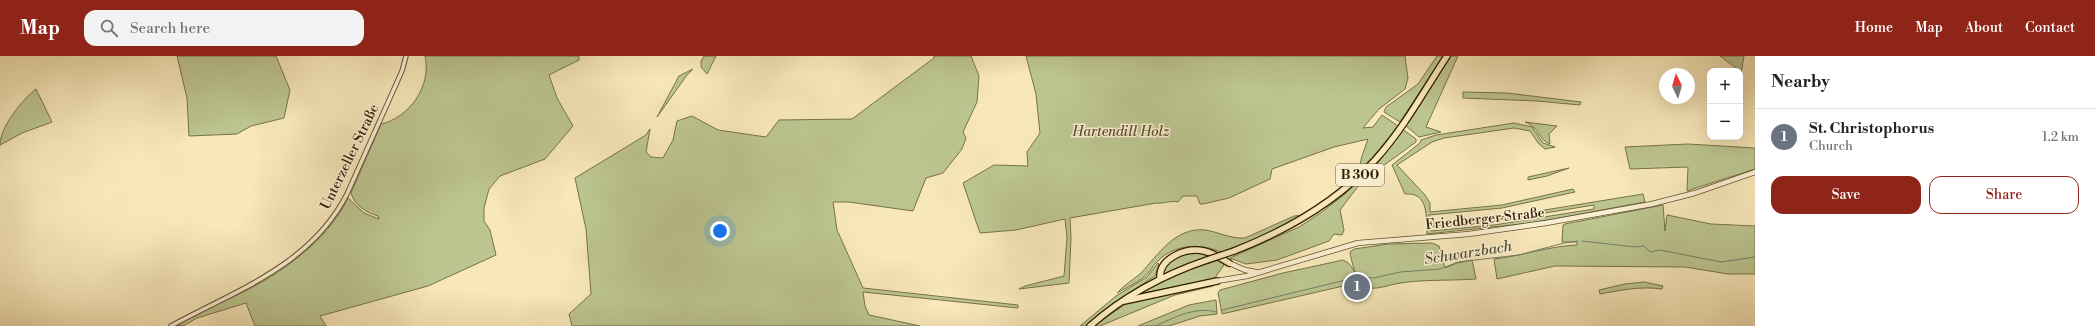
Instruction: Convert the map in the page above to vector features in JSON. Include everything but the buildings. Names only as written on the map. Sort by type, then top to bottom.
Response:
[{"type":"main road","name":"B 300","points":[[1090,326],[1116,304],[1160,278],[1266,239],[1290,226],[1343,191],[1385,147],[1410,114],[1447,56]]},
{"type":"main road","points":[[1160,278],[1162,265],[1165,261],[1188,252],[1204,251],[1229,263]]},
{"type":"main road","points":[[1116,304],[1136,298],[1217,281]]},
{"type":"street","name":"Unterzeller Straße","points":[[172,326],[267,276],[293,257],[327,227],[338,213],[347,194],[402,71],[406,56]]},
{"type":"street","name":"Friedberger Straße","points":[[1217,281],[1262,272],[1358,243],[1469,234],[1531,226],[1652,204],[1695,193],[1755,172]]},
{"type":"street","points":[[1229,263],[1245,270],[1262,272]]},
{"type":"green space","points":[[177,56],[276,56],[290,90],[284,118],[251,126],[237,134],[189,136],[187,98]]},
{"type":"green space","points":[[425,56],[579,56],[579,60],[549,75],[557,98],[573,126],[545,159],[500,176],[489,189],[484,208],[484,221],[490,230],[496,255],[428,286],[320,316],[326,326],[255,326],[246,303],[197,318],[185,325],[176,326],[271,277],[301,255],[328,228],[339,214],[348,198],[364,213],[379,219],[378,216],[369,213],[358,205],[351,193],[381,124],[391,121],[401,115],[409,108],[422,89],[426,67]]},
{"type":"green space","points":[[704,56],[716,56],[707,74],[701,67],[701,61]]},
{"type":"green space","points":[[934,56],[971,56],[979,76],[977,102],[963,132],[966,138],[962,149],[943,173],[926,178],[913,211],[849,202],[833,202],[837,230],[863,288],[1018,305],[1018,308],[863,292],[865,306],[869,315],[920,326],[572,326],[569,314],[591,294],[586,229],[575,178],[646,135],[650,129],[646,152],[651,157],[663,158],[673,140],[677,121],[692,116],[718,130],[766,137],[779,120],[852,119],[934,58]]},
{"type":"green space","name":"Hartendill Holz","points":[[1026,56],[1405,56],[1408,78],[1405,89],[1379,109],[1363,128],[1373,127],[1382,115],[1398,126],[1358,173],[1368,139],[1334,147],[1272,169],[1270,179],[1229,198],[1200,204],[1197,196],[1183,196],[1178,202],[1172,201],[1156,203],[1070,218],[1071,238],[1069,283],[1019,289],[1025,286],[1064,276],[1067,238],[1065,219],[1016,230],[980,233],[963,183],[994,165],[1028,166],[1027,152],[1040,133],[1036,94]]},
{"type":"green space","points":[[1437,56],[1443,56],[1400,122],[1384,112],[1386,107],[1418,84]]},
{"type":"green space","points":[[1450,56],[1458,56],[1426,127],[1441,132],[1419,137],[1405,125]]},
{"type":"green space","points":[[1720,56],[1744,56],[1742,68],[1736,68]]},
{"type":"green space","points":[[693,69],[687,75],[657,117],[679,76]]},
{"type":"green space","points":[[36,89],[52,122],[22,133],[0,145],[4,130],[13,114],[24,100]]},
{"type":"green space","points":[[1463,92],[1507,93],[1581,102],[1580,105],[1537,101],[1463,98]]},
{"type":"green space","points":[[1525,122],[1557,126],[1549,134],[1550,144],[1543,139],[1534,127]]},
{"type":"green space","points":[[1514,123],[1532,127],[1543,143],[1555,147],[1545,149],[1539,144],[1530,131],[1514,128],[1444,138],[1432,142],[1397,165],[1425,195],[1430,203],[1430,212],[1502,205],[1573,189],[1575,192],[1502,208],[1429,215],[1429,224],[1508,216],[1643,194],[1645,202],[1531,223],[1427,234],[1426,213],[1422,201],[1413,194],[1405,194],[1392,165],[1420,143],[1421,140],[1436,135]],"holes":[[[1594,205],[1594,209],[1494,225],[1431,231],[1430,227],[1527,216]]]},
{"type":"green space","points":[[1402,129],[1416,139],[1416,142],[1362,181],[1340,210],[1344,230],[1342,235],[1334,234],[1329,241],[1277,260],[1246,264],[1230,258],[1299,227],[1322,212],[1346,193]]},
{"type":"green space","points":[[1688,144],[1755,148],[1755,169],[1687,191],[1688,167],[1630,169],[1625,147]]},
{"type":"green space","points":[[1569,168],[1547,176],[1528,180],[1528,177]]},
{"type":"green space","points":[[1663,205],[1665,231],[1667,215],[1711,224],[1755,226],[1755,274],[1728,274],[1685,267],[1555,266],[1497,279],[1494,259],[1556,247],[1577,245],[1577,242],[1562,242],[1563,225],[1565,224]]},
{"type":"green space","points":[[1304,215],[1260,238],[1221,252],[1196,246],[1180,248],[1172,251],[1164,255],[1154,265],[1148,274],[1117,293],[1141,273],[1168,244],[1185,233],[1194,230],[1205,230],[1245,238],[1294,216]]},
{"type":"green space","points":[[1432,243],[1439,246],[1445,268],[1457,263],[1472,260],[1476,279],[1414,281],[1380,288],[1371,288],[1364,286],[1359,281],[1350,252],[1354,249],[1388,244]]},
{"type":"green space","points":[[1197,252],[1211,256],[1161,275],[1163,265],[1178,256]]},
{"type":"green space","points":[[1219,260],[1224,265],[1214,279],[1138,294],[1167,278]]},
{"type":"green space","points":[[1343,260],[1348,262],[1359,283],[1366,290],[1358,292],[1352,284],[1222,314],[1218,293],[1220,290],[1283,273]]},
{"type":"green space","points":[[1158,263],[1155,276],[1115,302],[1086,326],[1080,326],[1116,296],[1147,277]]},
{"type":"green space","points":[[1644,282],[1663,286],[1662,289],[1639,288],[1600,294],[1599,290],[1625,284]]},
{"type":"green space","points":[[1213,284],[1213,286],[1175,295],[1100,326],[1094,326],[1131,300]]},
{"type":"green space","points":[[1216,300],[1217,314],[1200,316],[1169,326],[1138,326],[1189,305]]},
{"type":"waterway","name":"Schwarzbach","points":[[1359,277],[1374,278],[1400,272],[1440,269],[1458,262],[1519,255],[1564,243],[1578,241]]},
{"type":"waterway","name":"Schwarzbach","points":[[1582,241],[1635,247],[1644,246],[1650,252],[1660,250],[1721,262],[1755,257]]},
{"type":"waterway","name":"Schwarzbach","points":[[1222,310],[1354,278]]},
{"type":"waterway","name":"Schwarzbach","points":[[1155,326],[1177,316],[1192,312],[1216,312]]},
{"type":"place","name":"St. Christophorus","points":[[1357,287]]}]
